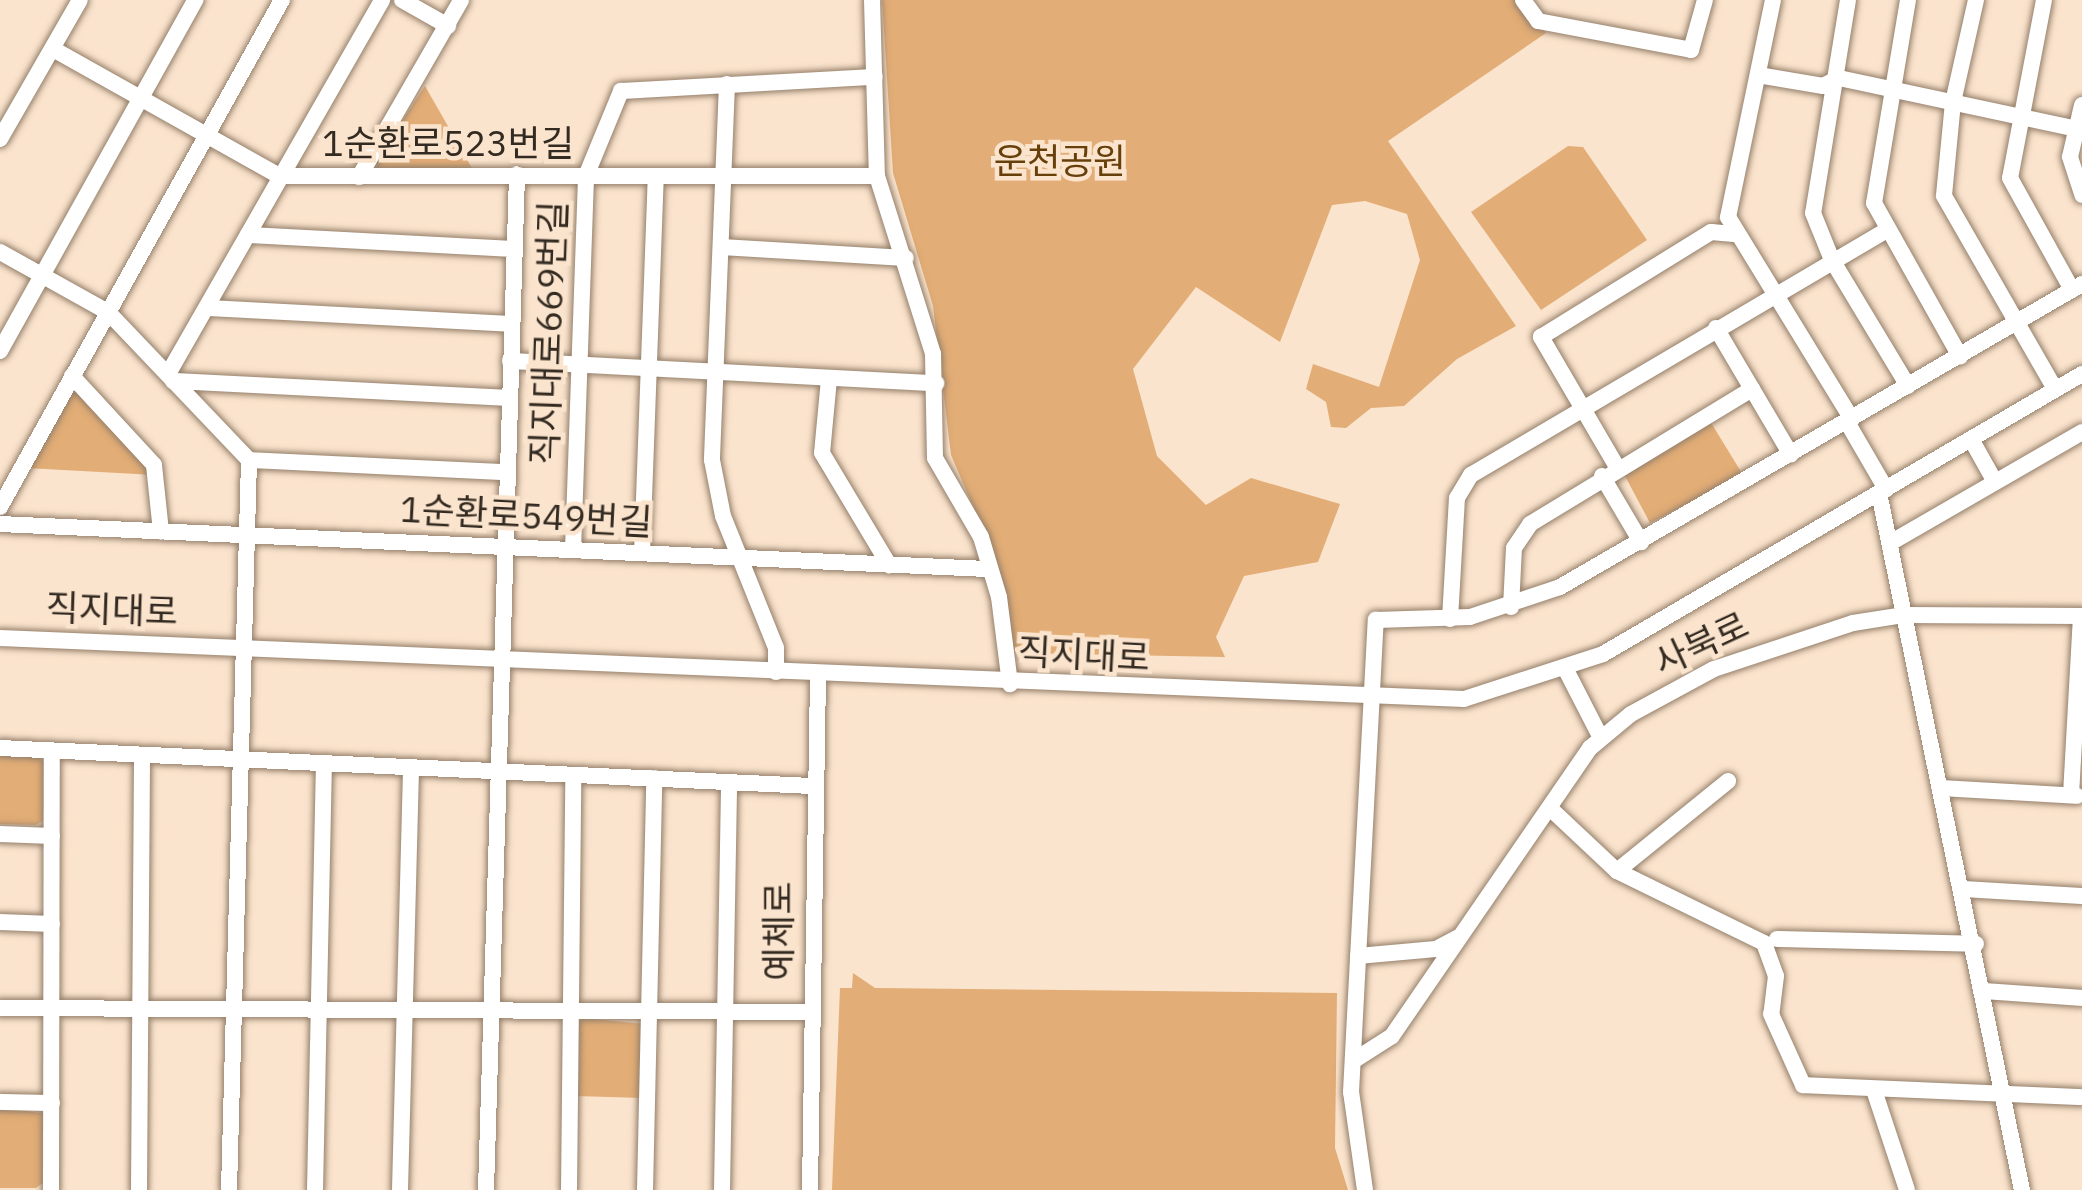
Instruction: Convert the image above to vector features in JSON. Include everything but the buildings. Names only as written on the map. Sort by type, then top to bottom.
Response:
[{"type":"street","points":[[0,139],[80,0]]},
{"type":"street","points":[[0,351],[195,0]]},
{"type":"street","points":[[0,507],[282,0]]},
{"type":"street","points":[[170,378],[279,176],[382,0]]},
{"type":"street","points":[[402,0],[448,26]]},
{"type":"street","points":[[359,177],[461,0]]},
{"type":"street","points":[[872,0],[877,176],[906,259],[936,383],[935,458],[981,537],[1010,683]]},
{"type":"street","points":[[1523,0],[1538,21],[1691,50],[1705,0]]},
{"type":"street","points":[[1773,0],[1731,197],[1734,234],[1776,294],[1850,420],[1883,491],[2022,1190]]},
{"type":"street","points":[[1849,0],[1811,201],[1832,260],[1908,386]]},
{"type":"street","points":[[1908,0],[1874,193],[1886,231],[1960,356]]},
{"type":"street","points":[[1976,0],[1953,102],[1944,196],[2055,389]]},
{"type":"street","points":[[1365,1190],[1353,1061],[1376,620],[1450,619],[1511,607],[1641,542],[2077,287],[2012,186],[2017,114],[2044,0]]},
{"type":"street","name":"1순환로523번길","points":[[52,49],[279,176],[877,176]]},
{"type":"street","points":[[1758,75],[1889,90],[2079,129]]},
{"type":"street","name":"직지대로669번길","points":[[573,550],[586,176],[621,91],[875,77]]},
{"type":"street","points":[[727,84],[712,460],[740,559],[776,648],[776,672]]},
{"type":"street","points":[[2082,105],[2070,171],[2082,195]]},
{"type":"street","points":[[486,1190],[497,656],[517,174]]},
{"type":"street","points":[[642,553],[656,177]]},
{"type":"street","points":[[1450,619],[1462,485],[1582,406],[1886,231]]},
{"type":"street","points":[[1641,542],[1582,406],[1541,337],[1711,232],[1734,234]]},
{"type":"street","points":[[248,235],[514,249]]},
{"type":"street","points":[[721,248],[906,259]]},
{"type":"street","points":[[0,252],[108,312],[249,460],[504,472]]},
{"type":"street","points":[[207,308],[512,324]]},
{"type":"street","points":[[1716,328],[1791,455]]},
{"type":"street","points":[[510,361],[936,383]]},
{"type":"street","name":"직지대로","points":[[0,638],[497,656],[1372,700],[1464,699],[1566,670],[2082,375]]},
{"type":"street","points":[[72,376],[161,478],[161,532]]},
{"type":"street","points":[[170,378],[507,398]]},
{"type":"street","points":[[829,380],[822,453],[889,565]]},
{"type":"street","points":[[1511,607],[1521,535],[1609,472],[1752,389]]},
{"type":"street","points":[[1890,543],[2082,432]]},
{"type":"street","points":[[1971,439],[1995,482]]},
{"type":"street","points":[[229,1190],[237,759],[249,460]]},
{"type":"street","name":"1순환로549번길","points":[[0,524],[989,569]]},
{"type":"street","name":"사북로","points":[[1353,1061],[1392,1036],[1601,738],[1714,669],[1810,633],[1904,615],[2082,617]]},
{"type":"street","points":[[1940,788],[2077,796],[2082,617]]},
{"type":"street","points":[[1566,670],[1601,738]]},
{"type":"street","name":"예체로","points":[[810,1190],[818,674]]},
{"type":"street","points":[[0,748],[813,786]]},
{"type":"street","points":[[51,1190],[52,753]]},
{"type":"street","points":[[139,1190],[142,756]]},
{"type":"street","points":[[315,1190],[324,764]]},
{"type":"street","points":[[400,1190],[411,767]]},
{"type":"street","points":[[569,1190],[573,775]]},
{"type":"street","points":[[645,1190],[654,778]]},
{"type":"street","points":[[1617,871],[1728,781]]},
{"type":"street","points":[[722,1190],[729,782]]},
{"type":"street","points":[[1553,811],[1617,871],[1770,941],[1976,944]]},
{"type":"street","points":[[0,834],[52,836]]},
{"type":"street","points":[[1964,889],[2082,896]]},
{"type":"street","points":[[0,922],[52,924]]},
{"type":"street","points":[[1358,956],[1436,949],[1458,937]]},
{"type":"street","points":[[1770,941],[1776,976],[1771,1014],[1796,1079],[1813,1088],[2082,1096]]},
{"type":"street","points":[[1985,991],[2082,998]]},
{"type":"street","points":[[0,1008],[811,1012]]},
{"type":"street","points":[[1874,1090],[1906,1190]]},
{"type":"street","points":[[0,1102],[52,1103]]},
{"type":"green space","name":"운천공원","points":[[882,0],[1526,0],[1546,33],[1388,141],[1516,326],[1457,359],[1404,406],[1371,408],[1346,428],[1331,427],[1326,402],[1306,389],[1313,364],[1379,387],[1420,260],[1407,214],[1365,201],[1332,205],[1280,342],[1196,287],[1133,369],[1157,456],[1206,505],[1251,478],[1340,504],[1318,562],[1244,576],[1216,637],[1225,657],[1014,653],[984,532],[951,455],[933,306],[893,173]]},
{"type":"green space","points":[[425,86],[473,170],[378,170],[376,160]]},
{"type":"green space","points":[[1568,146],[1583,147],[1647,240],[1541,310],[1471,212]]},
{"type":"green space","points":[[71,385],[155,475],[26,468]]},
{"type":"green space","points":[[1710,421],[1743,475],[1650,523],[1625,476]]},
{"type":"green space","points":[[0,754],[36,756],[48,765],[46,819],[36,825],[0,824]]},
{"type":"green space","points":[[853,973],[875,988],[1337,993],[1335,1148],[1348,1190],[832,1190],[840,988],[852,988]]},
{"type":"green space","points":[[583,1018],[645,1024],[643,1098],[575,1096],[576,1024]]},
{"type":"green space","points":[[0,1107],[47,1114],[48,1179],[36,1188],[0,1188]]}]
